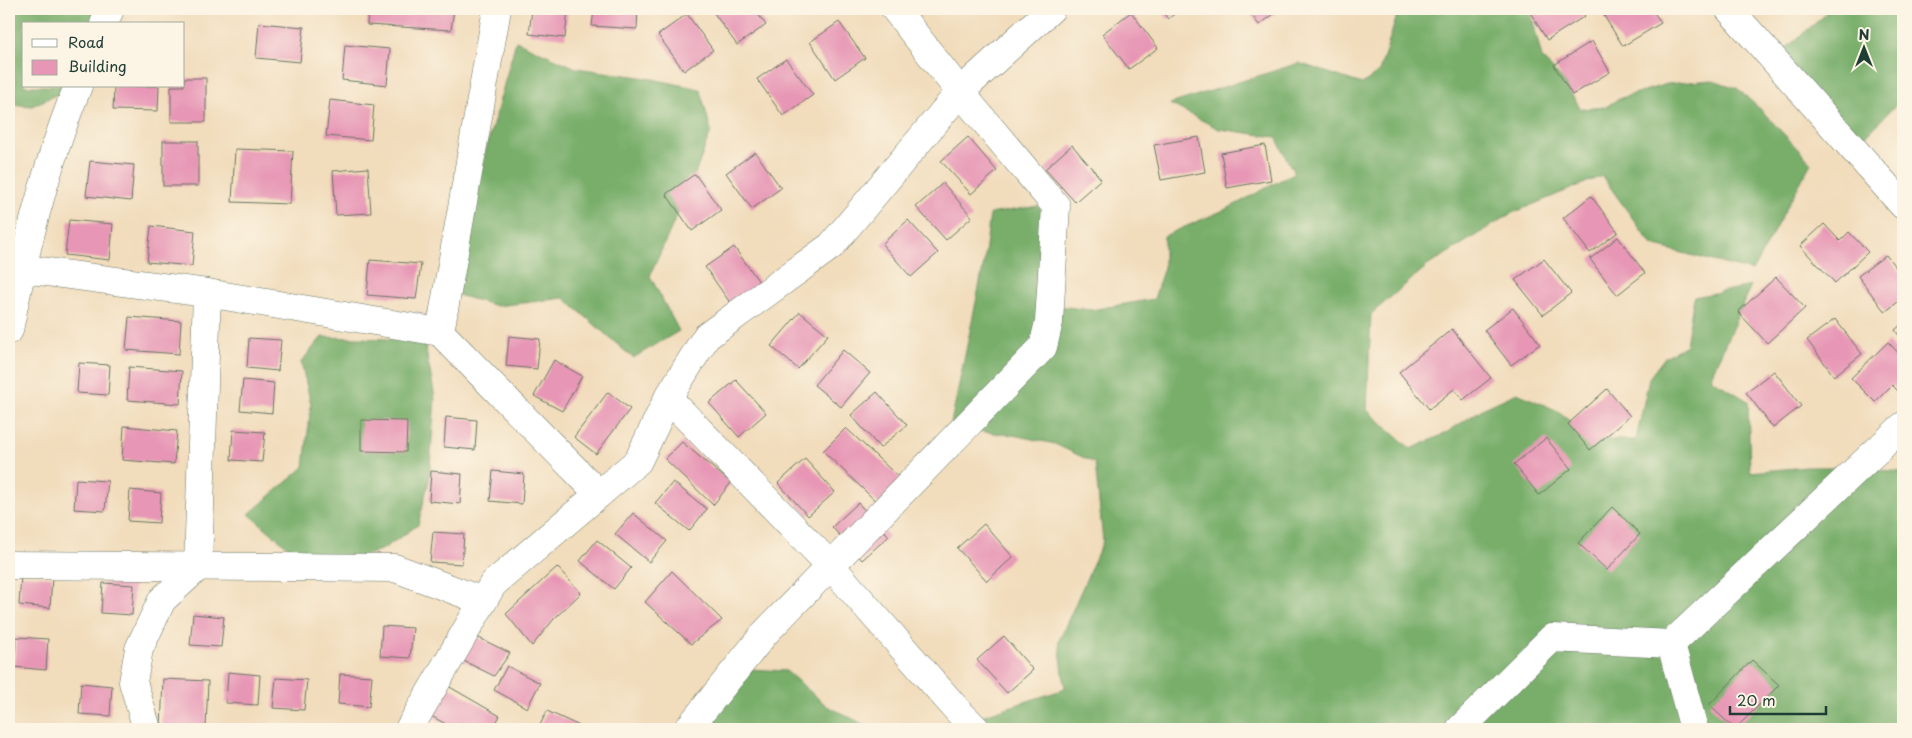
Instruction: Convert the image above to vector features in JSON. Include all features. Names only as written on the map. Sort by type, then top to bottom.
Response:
[{"type":"street","points":[[105,22],[110,9]]},
{"type":"street","points":[[440,332],[497,9]]},
{"type":"street","points":[[688,729],[765,633],[1043,347],[1049,322],[1056,206],[960,92],[895,9]]},
{"type":"street","points":[[409,729],[493,584],[638,461],[668,398],[706,337],[831,246],[960,92],[1051,9]]},
{"type":"street","points":[[1729,9],[1903,205]]},
{"type":"street","points":[[9,330],[15,268],[63,123],[77,88]]},
{"type":"street","points":[[15,268],[207,294],[440,332],[599,494]]},
{"type":"street","points":[[147,729],[133,682],[139,649],[162,600],[198,566],[207,294]]},
{"type":"street","points":[[668,398],[830,565],[976,729]]},
{"type":"street","points":[[1460,729],[1552,638],[1671,644],[1903,426]]},
{"type":"street","points":[[9,564],[395,568],[483,601]]},
{"type":"street","points":[[1671,644],[1694,729]]},
{"type":"green space","points":[[9,9],[117,9],[116,22],[22,22],[22,88],[71,88],[32,106],[9,104]]},
{"type":"green space","points":[[1396,9],[1530,9],[1542,58],[1564,82],[1581,109],[1606,107],[1618,99],[1667,84],[1712,80],[1737,88],[1762,111],[1811,163],[1752,271],[1652,245],[1602,176],[1510,214],[1427,266],[1371,314],[1367,410],[1411,449],[1446,433],[1484,408],[1517,393],[1556,410],[1593,440],[1636,440],[1649,378],[1665,357],[1686,345],[1694,297],[1751,286],[1710,378],[1748,401],[1750,472],[1807,467],[1846,467],[1903,472],[1903,729],[941,729],[1065,689],[1059,641],[1103,541],[1095,463],[1055,444],[1013,435],[950,428],[984,263],[990,214],[1038,206],[1057,234],[1058,306],[1091,310],[1154,299],[1164,267],[1164,236],[1231,207],[1294,173],[1276,137],[1219,129],[1170,104],[1299,63],[1362,84],[1379,72],[1396,19]]},
{"type":"green space","points":[[1827,9],[1903,9],[1903,97],[1865,137],[1835,128],[1766,65],[1825,15]]},
{"type":"green space","points":[[516,41],[576,68],[647,78],[700,89],[711,131],[695,174],[650,276],[679,331],[633,358],[564,298],[497,306],[447,292]]},
{"type":"green space","points":[[322,337],[424,340],[435,398],[429,480],[418,525],[383,549],[340,565],[290,549],[249,514],[304,467],[311,404],[301,362]]},
{"type":"green space","points":[[730,668],[786,671],[827,706],[873,729],[688,729],[699,692]]},
{"type":"building","points":[[368,9],[454,9],[451,30],[367,25]]},
{"type":"building","points":[[532,9],[568,9],[565,38],[529,34]]},
{"type":"building","points":[[594,9],[638,9],[637,29],[592,26]]},
{"type":"building","points":[[711,9],[754,9],[766,25],[737,45]]},
{"type":"building","points":[[1160,9],[1181,9],[1168,19]]},
{"type":"building","points":[[1247,9],[1281,9],[1259,25]]},
{"type":"building","points":[[1528,9],[1580,9],[1585,16],[1547,40]]},
{"type":"building","points":[[1616,9],[1652,9],[1661,23],[1623,46],[1604,16]]},
{"type":"building","points":[[1131,12],[1158,48],[1129,69],[1102,34]]},
{"type":"building","points":[[687,14],[713,50],[684,71],[658,35]]},
{"type":"building","points":[[839,22],[865,58],[835,79],[810,42]]},
{"type":"building","points":[[259,23],[304,27],[300,62],[256,58]]},
{"type":"building","points":[[1592,41],[1610,72],[1572,95],[1554,65]]},
{"type":"building","points":[[345,45],[390,49],[387,85],[342,80]]},
{"type":"building","points":[[786,59],[813,95],[783,116],[757,79]]},
{"type":"building","points":[[185,78],[206,78],[206,122],[171,122],[171,88],[185,88]]},
{"type":"building","points":[[114,88],[159,88],[158,111],[113,110]]},
{"type":"building","points":[[330,100],[374,105],[371,140],[326,136]]},
{"type":"building","points":[[968,137],[997,171],[971,194],[941,161]]},
{"type":"building","points":[[1199,137],[1205,172],[1161,180],[1154,145]]},
{"type":"building","points":[[163,141],[198,141],[198,186],[163,186]]},
{"type":"building","points":[[1072,145],[1101,179],[1075,202],[1045,169]]},
{"type":"building","points":[[1265,145],[1271,180],[1227,188],[1221,153]]},
{"type":"building","points":[[235,149],[293,151],[290,204],[232,202]]},
{"type":"building","points":[[755,152],[781,188],[752,209],[726,173]]},
{"type":"building","points":[[90,161],[134,165],[131,201],[86,196]]},
{"type":"building","points":[[368,168],[371,213],[336,215],[333,171]]},
{"type":"building","points":[[695,174],[721,210],[692,231],[666,194]]},
{"type":"building","points":[[9,175],[13,176],[11,208],[9,208]]},
{"type":"building","points":[[943,183],[972,217],[946,240],[916,207]]},
{"type":"building","points":[[1591,196],[1618,232],[1590,253],[1563,218]]},
{"type":"building","points":[[69,220],[113,224],[110,260],[65,255]]},
{"type":"building","points":[[908,220],[938,253],[911,277],[882,244]]},
{"type":"building","points":[[1824,224],[1840,241],[1849,232],[1868,252],[1835,283],[1800,246]]},
{"type":"building","points":[[151,226],[195,231],[192,266],[147,262]]},
{"type":"building","points":[[1618,237],[1645,273],[1617,295],[1590,259]]},
{"type":"building","points":[[734,247],[760,283],[731,304],[705,267]]},
{"type":"building","points":[[1886,255],[1903,277],[1903,298],[1885,312],[1858,276]]},
{"type":"building","points":[[1544,259],[1571,293],[1543,315],[1515,280]]},
{"type":"building","points":[[370,260],[421,264],[416,299],[367,295]]},
{"type":"building","points":[[1776,277],[1805,308],[1767,343],[1738,312]]},
{"type":"building","points":[[1513,308],[1540,344],[1511,365],[1484,330]]},
{"type":"building","points":[[800,312],[828,335],[798,369],[771,346]]},
{"type":"building","points":[[129,317],[181,321],[179,354],[126,350]]},
{"type":"building","points":[[1835,319],[1862,354],[1834,376],[1807,340]]},
{"type":"building","points":[[1903,323],[1903,341],[1895,330]]},
{"type":"building","points":[[1452,329],[1491,378],[1463,400],[1454,389],[1429,409],[1399,372]]},
{"type":"building","points":[[509,336],[540,339],[537,369],[506,366]]},
{"type":"building","points":[[249,338],[281,340],[278,371],[247,368]]},
{"type":"building","points":[[1888,342],[1903,358],[1903,396],[1892,385],[1875,402],[1851,378]]},
{"type":"building","points":[[843,350],[870,373],[841,407],[814,385]]},
{"type":"building","points":[[554,360],[582,376],[562,411],[534,396]]},
{"type":"building","points":[[79,363],[110,365],[108,395],[77,393]]},
{"type":"building","points":[[129,367],[182,371],[180,404],[127,400]]},
{"type":"building","points":[[1774,371],[1801,406],[1773,428],[1746,392]]},
{"type":"building","points":[[243,380],[274,383],[272,413],[240,410]]},
{"type":"building","points":[[736,380],[766,413],[739,437],[709,403]]},
{"type":"building","points":[[1607,389],[1630,416],[1590,450],[1568,424]]},
{"type":"building","points":[[608,392],[630,409],[596,454],[574,437]]},
{"type":"building","points":[[877,392],[907,425],[880,448],[851,415]]},
{"type":"building","points":[[446,417],[477,420],[475,450],[444,447]]},
{"type":"building","points":[[361,420],[407,421],[406,452],[361,451]]},
{"type":"building","points":[[124,426],[177,431],[174,464],[122,460]]},
{"type":"building","points":[[846,428],[907,485],[884,509],[823,451]]},
{"type":"building","points":[[233,430],[265,432],[262,462],[231,460]]},
{"type":"building","points":[[1546,438],[1571,469],[1539,495],[1514,464]]},
{"type":"building","points":[[682,442],[731,483],[713,505],[665,459]]},
{"type":"building","points":[[805,459],[835,492],[808,516],[778,483]]},
{"type":"building","points":[[431,471],[462,474],[460,504],[429,501]]},
{"type":"building","points":[[493,471],[524,474],[522,504],[490,501]]},
{"type":"building","points":[[76,479],[108,481],[105,511],[74,509]]},
{"type":"building","points":[[673,482],[707,509],[689,531],[655,503]]},
{"type":"building","points":[[130,490],[161,493],[159,523],[128,521]]},
{"type":"building","points":[[858,503],[889,536],[862,560],[832,527]]},
{"type":"building","points":[[1612,507],[1640,534],[1607,570],[1578,543]]},
{"type":"building","points":[[633,513],[667,541],[649,562],[615,534]]},
{"type":"building","points":[[984,524],[1013,557],[987,581],[957,548]]},
{"type":"building","points":[[433,532],[464,534],[462,564],[430,562]]},
{"type":"building","points":[[597,540],[631,568],[614,589],[580,561]]},
{"type":"building","points":[[557,567],[581,593],[554,619],[532,646],[506,614]]},
{"type":"building","points":[[672,571],[722,620],[691,644],[645,602]]},
{"type":"building","points":[[21,575],[52,577],[50,608],[19,605]]},
{"type":"building","points":[[103,583],[134,585],[132,615],[101,613]]},
{"type":"building","points":[[193,614],[224,617],[221,647],[190,645]]},
{"type":"building","points":[[382,626],[413,628],[410,658],[380,656]]},
{"type":"building","points":[[475,636],[510,653],[494,676],[462,660]]},
{"type":"building","points":[[1004,636],[1033,670],[1007,693],[977,660]]},
{"type":"building","points":[[16,637],[48,639],[46,670],[14,667]]},
{"type":"building","points":[[1752,660],[1779,685],[1735,729],[1709,705]]},
{"type":"building","points":[[507,666],[540,683],[527,708],[494,690]]},
{"type":"building","points":[[228,672],[260,675],[258,705],[226,703]]},
{"type":"building","points":[[340,674],[372,676],[369,707],[338,704]]},
{"type":"building","points":[[276,678],[307,680],[304,710],[273,708]]},
{"type":"building","points":[[163,679],[208,681],[206,729],[161,729]]},
{"type":"building","points":[[81,683],[112,686],[110,716],[79,714]]},
{"type":"building","points":[[448,686],[500,716],[492,729],[455,729],[431,716]]},
{"type":"building","points":[[547,711],[586,729],[538,729]]}]
